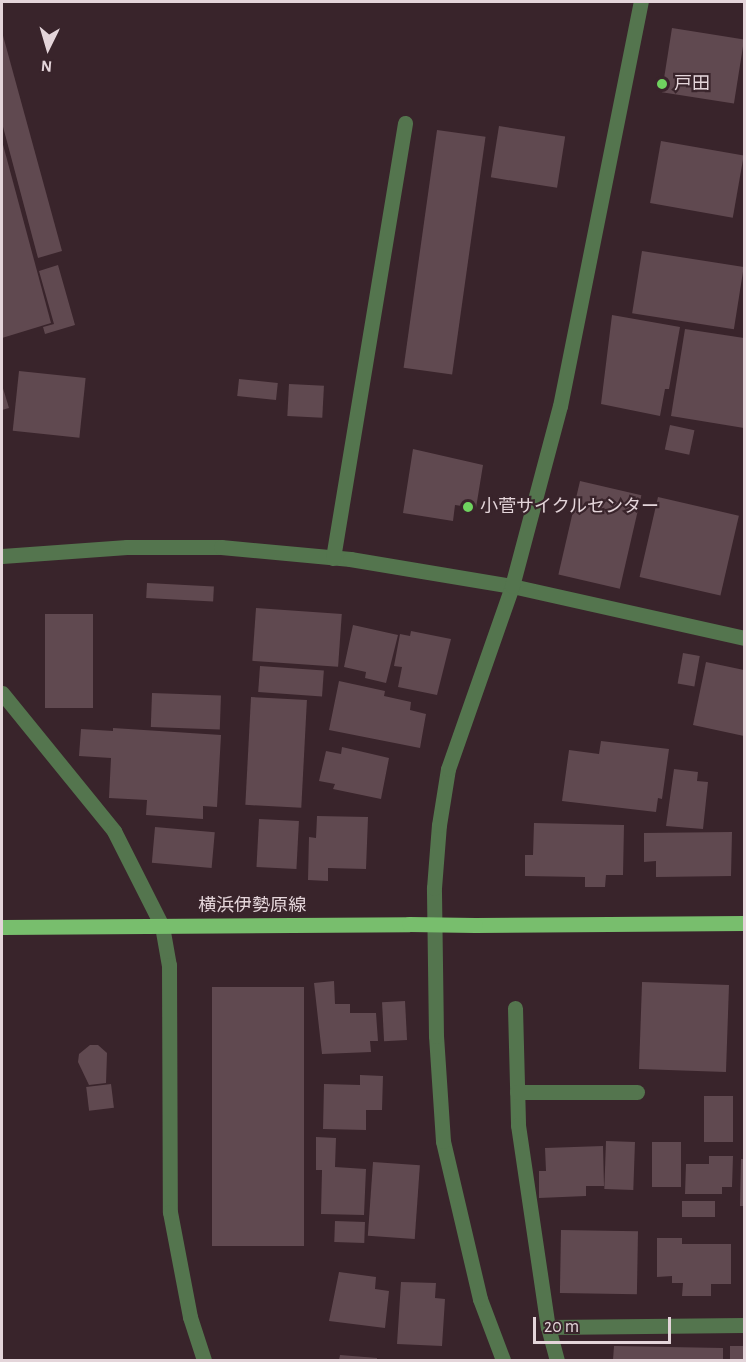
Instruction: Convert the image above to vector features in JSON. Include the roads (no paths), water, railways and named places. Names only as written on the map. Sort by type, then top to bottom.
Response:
[{"type":"main road","name":"横浜伊勢原線","points":[[2,927],[744,923]]},
{"type":"street","points":[[503,1360],[478,1288],[443,1141],[436,1036],[434,888],[448,769],[512,586],[560,406],[641,2]]},
{"type":"street","points":[[333,558],[405,123]]},
{"type":"street","points":[[2,556],[127,548],[221,547],[333,558],[512,586],[744,638]]},
{"type":"street","points":[[2,693],[114,831],[162,926],[169,965],[170,1212],[190,1317],[204,1360]]},
{"type":"street","points":[[515,1008],[518,1125],[548,1327],[557,1360]]},
{"type":"street","points":[[517,1092],[637,1092]]},
{"type":"street","points":[[548,1327],[744,1324]]},
{"type":"place","name":"戸田","points":[[662,84]]},
{"type":"place","name":"小菅サイクルセンター","points":[[468,507]]}]
